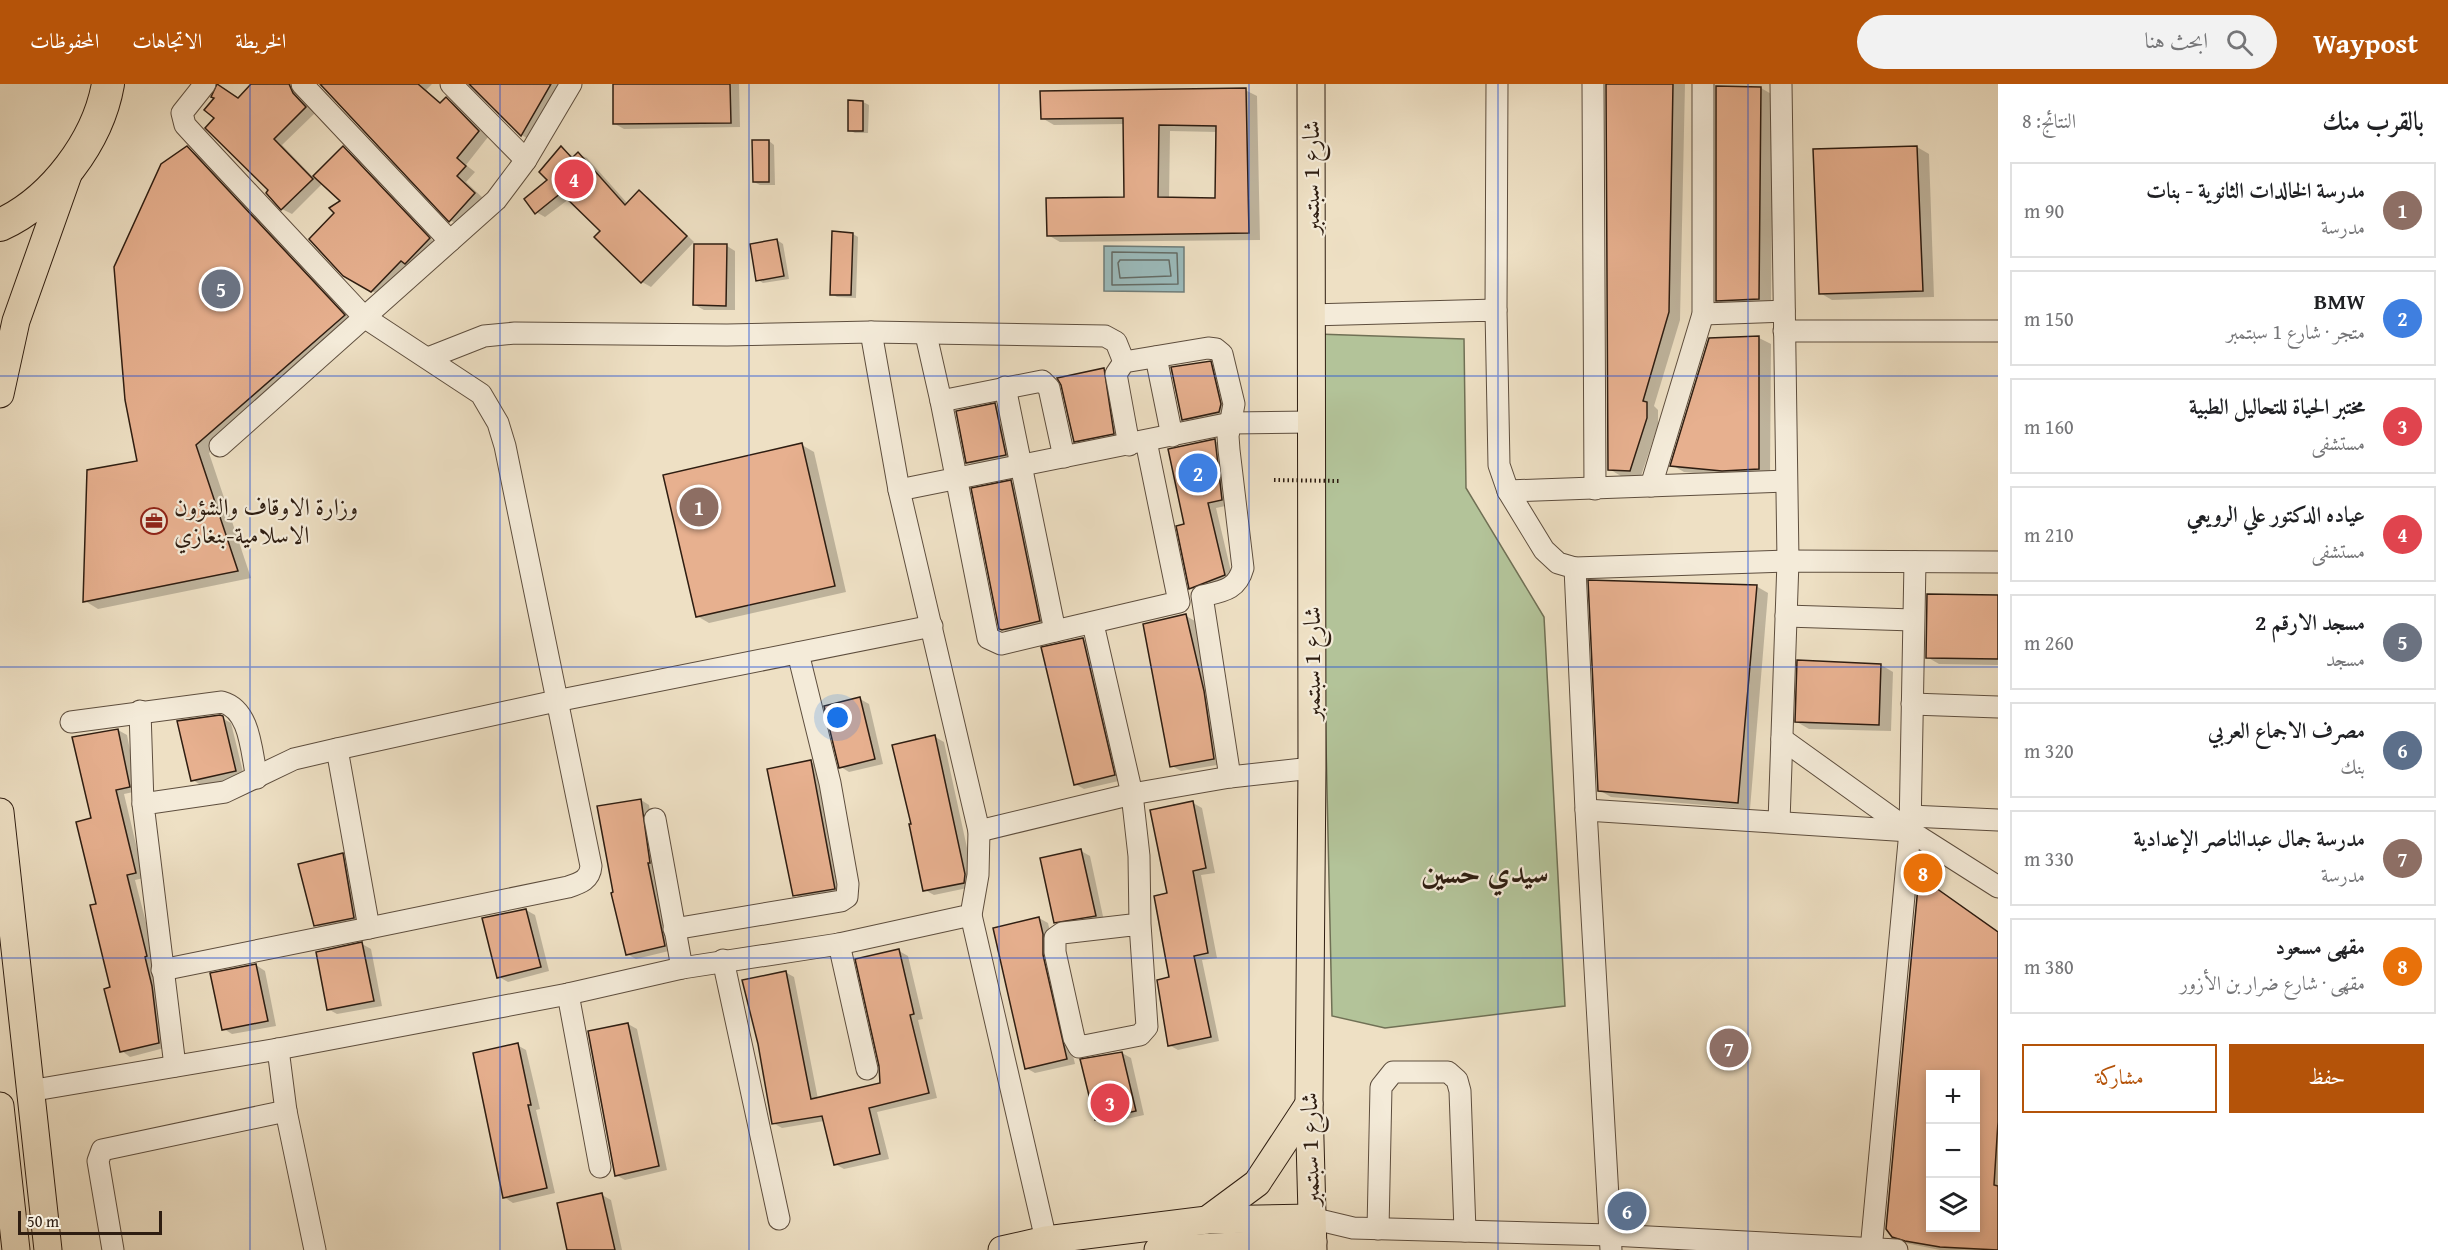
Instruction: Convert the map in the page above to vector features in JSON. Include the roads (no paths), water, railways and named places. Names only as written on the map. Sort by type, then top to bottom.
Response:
[{"type":"highway","points":[[96,123],[108,84]]},
{"type":"highway","points":[[0,225],[43,197],[71,166],[96,123],[124,84]]},
{"type":"main road","name":"شارع 1 سبتمبر","points":[[1311,84],[1312,768],[1309,1104],[1312,1237]]},
{"type":"main road","points":[[0,394],[16,321],[71,166]]},
{"type":"main road","points":[[0,812],[48,1250]]},
{"type":"main road","points":[[1207,1220],[1257,1183],[1309,1104]]},
{"type":"main road","points":[[0,1106],[16,1250]]},
{"type":"main road","points":[[1002,1250],[1046,1240],[1207,1220],[1312,1237]]},
{"type":"main road","points":[[1168,1249],[1240,1247],[1312,1237]]},
{"type":"street","points":[[162,970],[568,887],[584,881],[590,874],[505,446],[498,423],[481,394],[364,317],[185,125],[182,113],[205,84]]},
{"type":"street","points":[[302,84],[450,241]]},
{"type":"street","points":[[451,84],[526,160]]},
{"type":"street","points":[[220,446],[496,200],[526,160],[571,84]]},
{"type":"street","points":[[1497,84],[1496,310],[1499,465],[1508,492],[1544,550],[1558,563],[1575,568],[1788,561],[1998,562]]},
{"type":"street","points":[[1593,84],[1595,489]]},
{"type":"street","points":[[1651,486],[1703,314],[1703,84]]},
{"type":"street","points":[[1779,822],[1788,561],[1785,481],[1781,84]]},
{"type":"street","points":[[1310,315],[1496,310]]},
{"type":"street","points":[[1703,314],[1784,321],[1998,331]]},
{"type":"street","points":[[428,358],[483,336],[515,333],[727,335],[871,332],[926,335],[1105,336],[1116,342],[1124,362]]},
{"type":"street","points":[[871,332],[898,490],[979,831],[978,875],[971,915],[1046,1240]]},
{"type":"street","points":[[926,335],[988,638],[1001,644],[1093,624],[1179,602],[1232,588],[1240,580],[1243,568],[1229,450],[1234,404],[1222,354],[1216,349],[1124,362],[1116,374],[1137,443],[1179,602]]},
{"type":"street","points":[[1156,357],[1172,436]]},
{"type":"street","points":[[941,401],[1035,380],[1047,383],[1064,457]]},
{"type":"street","points":[[1005,387],[1055,631]]},
{"type":"street","points":[[898,490],[957,480],[1231,423],[1311,422]]},
{"type":"street","points":[[1508,492],[1785,481]]},
{"type":"street","points":[[1871,1248],[1910,823],[1915,562]]},
{"type":"street","points":[[1575,568],[1586,810],[1611,1243]]},
{"type":"street","points":[[1202,596],[1230,777]]},
{"type":"street","points":[[1786,616],[1913,620]]},
{"type":"street","points":[[1093,624],[1132,794],[1139,856],[1146,1031],[1140,1035],[1079,1047],[1074,1038],[1055,952],[1055,938],[1062,933],[1140,924]]},
{"type":"street","points":[[143,804],[225,792],[294,759],[337,749],[556,701],[932,626]]},
{"type":"street","points":[[674,929],[841,901],[847,897],[848,884],[830,783],[798,653]]},
{"type":"street","points":[[71,722],[140,711],[222,702],[230,704],[243,716],[257,778]]},
{"type":"street","points":[[1912,704],[1998,707]]},
{"type":"street","points":[[140,711],[143,804],[175,1066]]},
{"type":"street","points":[[1782,739],[1910,823],[1998,887]]},
{"type":"street","points":[[337,749],[369,928]]},
{"type":"street","points":[[979,831],[1132,794],[1230,777],[1312,768]]},
{"type":"street","points":[[1586,810],[1779,822],[1910,823],[1998,820]]},
{"type":"street","points":[[655,819],[681,968]]},
{"type":"street","points":[[29,1091],[278,1050],[568,994],[681,968],[839,944],[971,915]]},
{"type":"street","points":[[839,944],[867,1069]]},
{"type":"street","points":[[723,960],[779,1219]]},
{"type":"street","points":[[568,994],[600,1167]]},
{"type":"street","points":[[278,1050],[286,1111],[315,1250]]},
{"type":"street","points":[[1378,1229],[1382,1087],[1393,1072],[1448,1072],[1456,1080],[1460,1091],[1465,1231]]},
{"type":"street","points":[[114,1250],[98,1161],[102,1150],[286,1111]]},
{"type":"street","points":[[1312,1237],[1353,1228],[1465,1231],[1611,1243],[1897,1250]]},
{"type":"water","points":[[1104,246],[1184,247],[1184,292],[1104,291]]},
{"type":"place","name":"عياده الدكتور علي الرويعي","points":[[574,179]]},
{"type":"place","name":"مسجد الارقم 2","points":[[221,289]]},
{"type":"place","name":"BMW","points":[[1198,473]]},
{"type":"place","name":"مدرسة الخالدات الثانوية - بنات","points":[[699,507]]},
{"type":"place","name":"وزارة الاوقاف والشؤون الاسلامية-بنغازي","points":[[154,521]]},
{"type":"place","name":"مقهى مسعود","points":[[1923,873]]},
{"type":"place","name":"مدرسة جمال عبدالناصر الإعدادية","points":[[1729,1048]]},
{"type":"place","name":"مختبر الحياة للتحاليل الطبية","points":[[1110,1103]]},
{"type":"place","name":"مصرف الاجماع العربي","points":[[1627,1211]]},
{"type":"district","name":"سيدي حسين","points":[[1485,873]]}]
